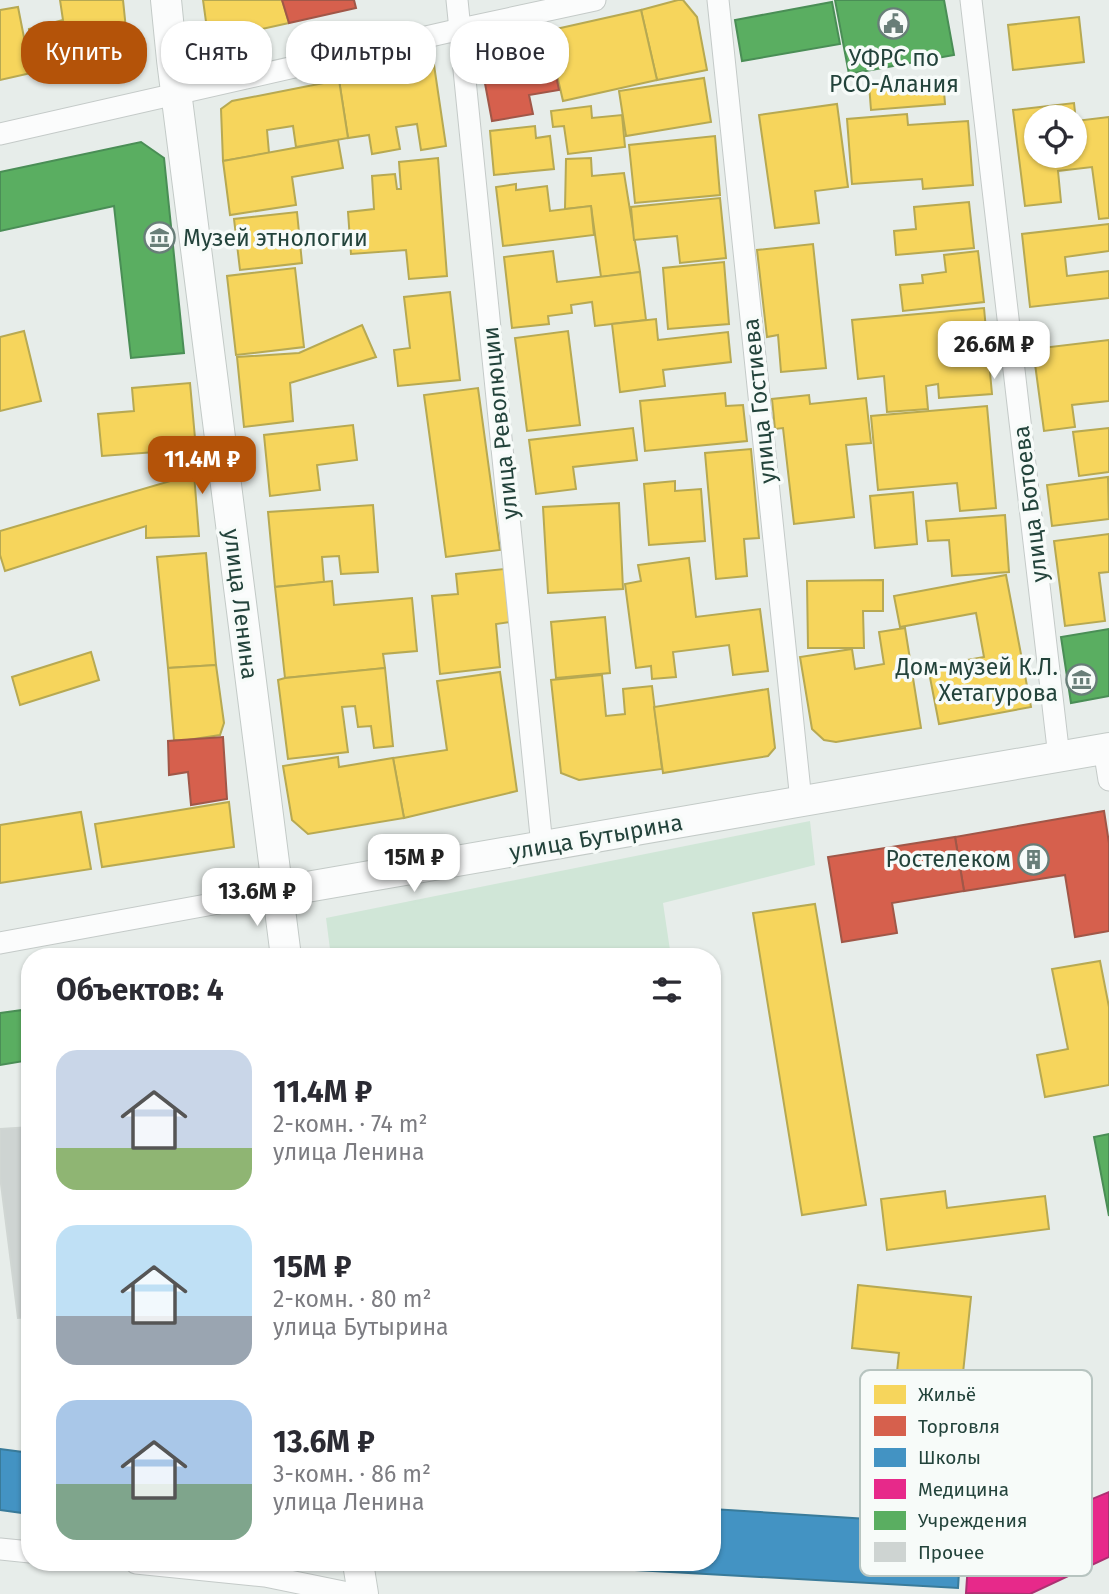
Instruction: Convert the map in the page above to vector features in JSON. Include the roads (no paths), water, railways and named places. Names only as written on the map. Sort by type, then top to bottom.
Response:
[{"type":"main road","name":"улица Ленина","points":[[166,0],[285,948]]},
{"type":"main road","name":"улица Бутырина","points":[[278,892],[1106,749]]},
{"type":"main road","points":[[360,1571],[363,1594]]},
{"type":"street","name":"улица Революции","points":[[457,0],[460,21]]},
{"type":"street","points":[[498,21],[595,0]]},
{"type":"street","name":"улица Гостиева","points":[[718,0],[801,801]]},
{"type":"street","name":"улица Ботоева","points":[[971,0],[1059,757]]},
{"type":"street","points":[[0,134],[450,31]]},
{"type":"street","name":"улица Революции","points":[[466,84],[542,846]]},
{"type":"street","points":[[1106,749],[1109,779]]},
{"type":"street","name":"улица Бутырина","points":[[0,943],[278,892]]},
{"type":"street","points":[[0,1549],[21,1551]]},
{"type":"street","points":[[215,1571],[265,1576],[353,1594]]},
{"type":"place","name":"УФРС по РСО-Алания","points":[[894,24]]},
{"type":"place","name":"Музей этнологии","points":[[160,238]]},
{"type":"place","name":"Дом-музей К.Л. Хетагурова","points":[[1081,680]]},
{"type":"place","name":"Ростелеком","points":[[1034,859]]}]
